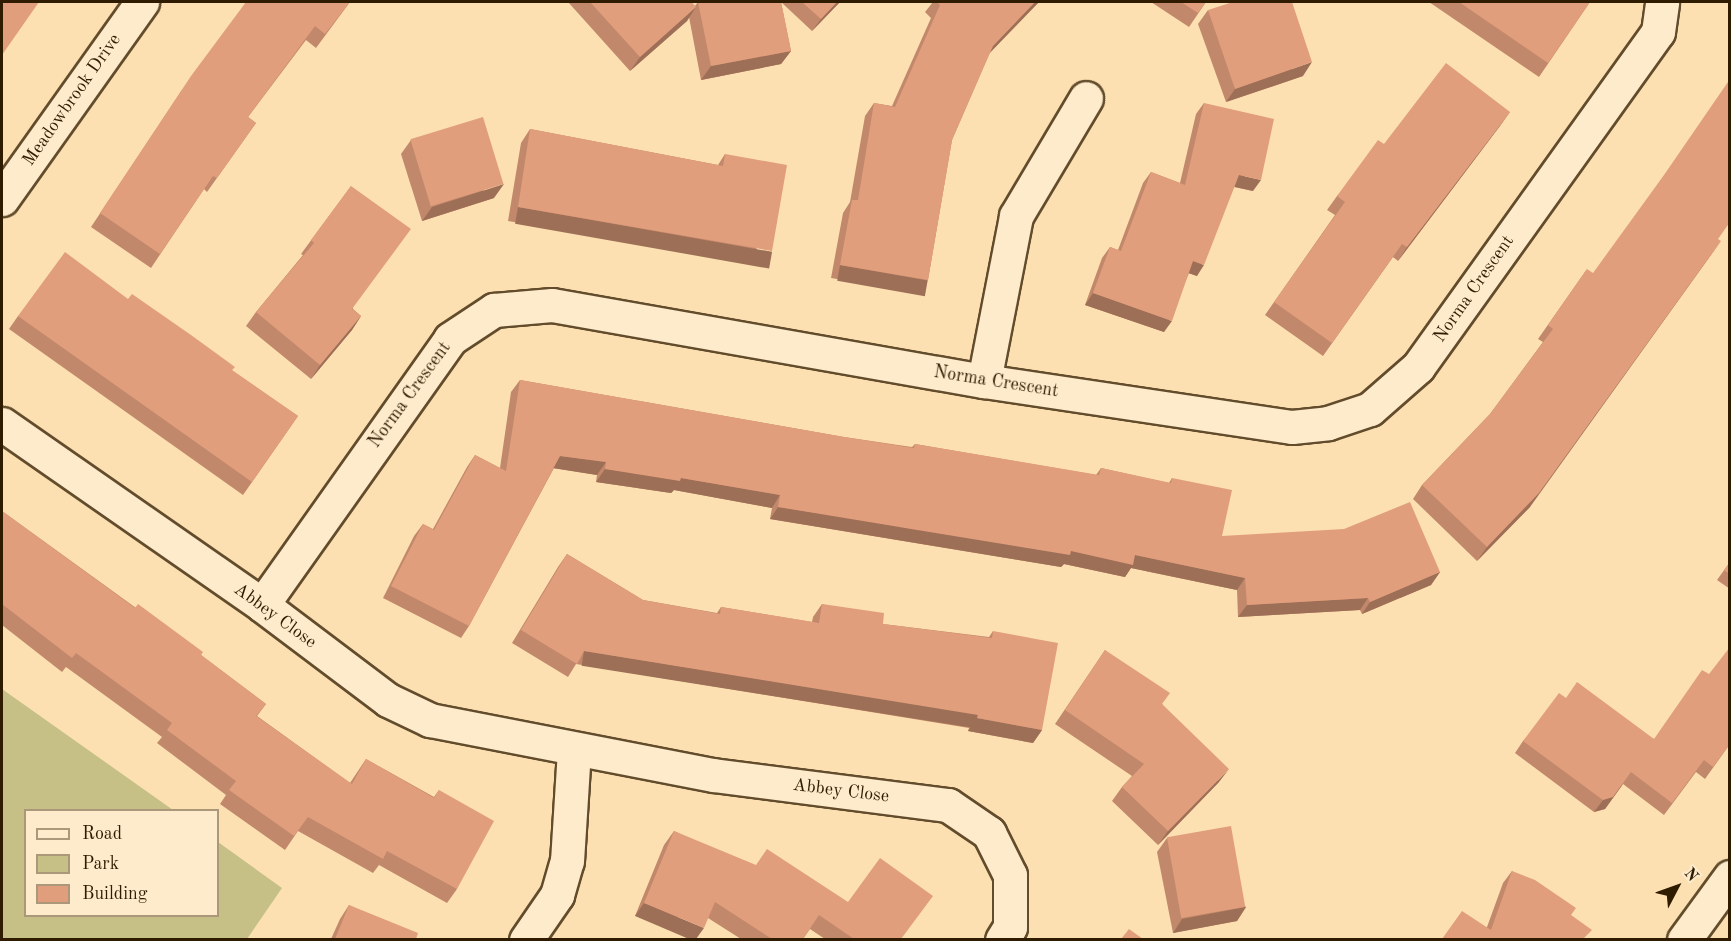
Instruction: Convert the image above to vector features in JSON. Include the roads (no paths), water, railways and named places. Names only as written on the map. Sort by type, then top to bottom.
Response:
[{"type":"street","name":"Meadowbrook Drive","points":[[2,199],[142,2]]},
{"type":"street","name":"Norma Crescent","points":[[262,605],[450,339],[494,310],[552,305],[984,381],[1292,427],[1328,423],[1370,409],[1393,393],[1425,358],[1658,32],[1662,2]]},
{"type":"street","points":[[984,381],[1016,216],[1086,98]]},
{"type":"street","name":"Abbey Close","points":[[2,424],[262,605],[388,699],[430,720],[574,750],[713,775],[948,805],[988,833],[1010,875],[1010,927],[1002,939]]},
{"type":"street","points":[[526,939],[557,895],[567,861],[574,750]]},
{"type":"street","points":[[1684,939],[1730,877]]}]
